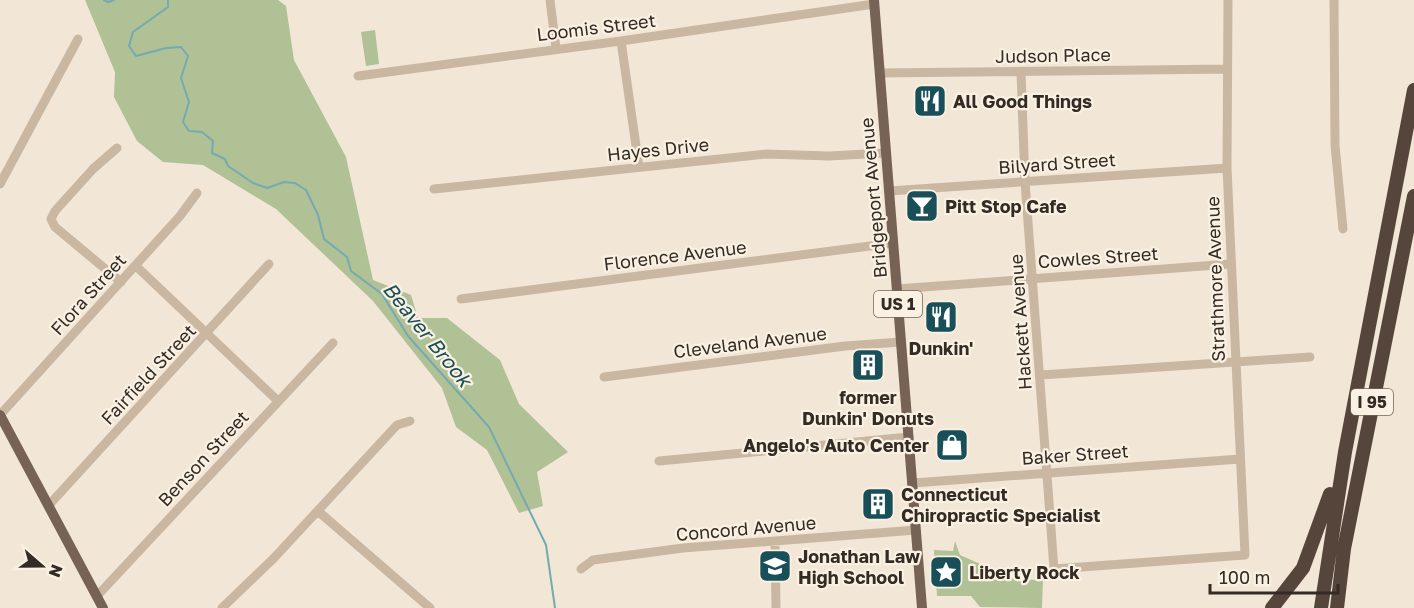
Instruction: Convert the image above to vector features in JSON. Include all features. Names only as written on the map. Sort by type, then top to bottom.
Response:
[{"type":"highway","name":"I 95","points":[[1321,608],[1345,452],[1414,90]]},
{"type":"highway","name":"I 95","points":[[1337,608],[1344,549],[1414,196]]},
{"type":"highway","points":[[1272,608],[1304,568],[1345,452]]},
{"type":"main road","name":"Bridgeport Avenue","points":[[874,2],[922,608]]},
{"type":"main road","points":[[0,415],[103,608]]},
{"type":"street","points":[[550,0],[556,48]]},
{"type":"street","name":"Strathmore Avenue","points":[[1054,569],[1245,555],[1227,168],[1228,0]]},
{"type":"street","points":[[1334,0],[1335,145],[1343,229]]},
{"type":"street","name":"Loomis Street","points":[[358,76],[621,41],[874,2]]},
{"type":"street","points":[[0,184],[78,39]]},
{"type":"street","points":[[621,41],[639,167]]},
{"type":"street","name":"Judson Place","points":[[880,73],[1227,69]]},
{"type":"street","name":"Hackett Avenue","points":[[1021,72],[1025,182],[1054,569]]},
{"type":"street","points":[[117,148],[93,169],[55,211],[51,219],[55,227],[121,282]]},
{"type":"street","name":"Hayes Drive","points":[[435,189],[524,182],[766,154],[829,156],[885,153]]},
{"type":"street","name":"Bilyard Street","points":[[889,191],[1227,168]]},
{"type":"street","name":"Flora Street","points":[[0,415],[136,266],[197,193]]},
{"type":"street","name":"Florence Avenue","points":[[461,299],[893,243]]},
{"type":"street","name":"Fairfield Street","points":[[49,506],[269,264]]},
{"type":"street","name":"Cowles Street","points":[[897,289],[1230,264]]},
{"type":"street","points":[[136,266],[278,401]]},
{"type":"street","name":"Cleveland Avenue","points":[[603,377],[901,342]]},
{"type":"street","name":"Benson Street","points":[[97,596],[333,343]]},
{"type":"street","points":[[1041,375],[1310,357]]},
{"type":"street","points":[[222,608],[319,512],[396,425],[410,421]]},
{"type":"street","points":[[659,461],[909,437]]},
{"type":"street","name":"Baker Street","points":[[913,483],[1240,459]]},
{"type":"street","points":[[319,512],[430,608]]},
{"type":"street","name":"Concord Avenue","points":[[581,569],[593,560],[683,548],[916,530]]},
{"type":"street","points":[[775,542],[776,608]]},
{"type":"green space","points":[[85,0],[278,0],[286,6],[294,60],[346,157],[373,280],[411,295],[418,318],[447,318],[500,360],[519,404],[568,452],[537,472],[543,506],[519,513],[487,450],[456,427],[442,388],[373,301],[276,209],[203,165],[163,162],[137,141],[114,97],[115,72]]},
{"type":"green space","points":[[375,30],[379,64],[366,66],[361,32]]},
{"type":"green space","points":[[955,541],[960,555],[1014,579],[1036,580],[1040,575],[1043,577],[1042,608],[980,607],[971,596],[937,596],[934,550],[953,551]]},
{"type":"waterway","name":"Beaver Brook","points":[[104,0],[108,2],[114,0]]},
{"type":"waterway","name":"Beaver Brook","points":[[168,0],[168,7],[133,32],[129,46],[136,56],[166,48],[181,47],[188,56],[181,78],[189,102],[183,122],[189,131],[202,132],[213,141],[212,153],[225,159],[228,166],[253,183],[267,188],[284,182],[295,183],[306,190],[318,215],[324,239],[347,257],[351,271],[382,294],[408,336],[489,427],[546,545],[555,608]]},
{"type":"place","name":"All Good Things","points":[[930,101]]},
{"type":"place","name":"Pitt Stop Cafe","points":[[922,206]]},
{"type":"place","name":"Dunkin'","points":[[941,317]]},
{"type":"place","name":"former Dunkin' Donuts","points":[[868,365]]},
{"type":"place","name":"Angelo's Auto Center","points":[[952,445]]},
{"type":"place","name":"Connecticut Chiropractic Specialist","points":[[878,504]]},
{"type":"place","name":"Jonathan Law High School","points":[[775,566]]},
{"type":"place","name":"Liberty Rock","points":[[946,572]]}]
